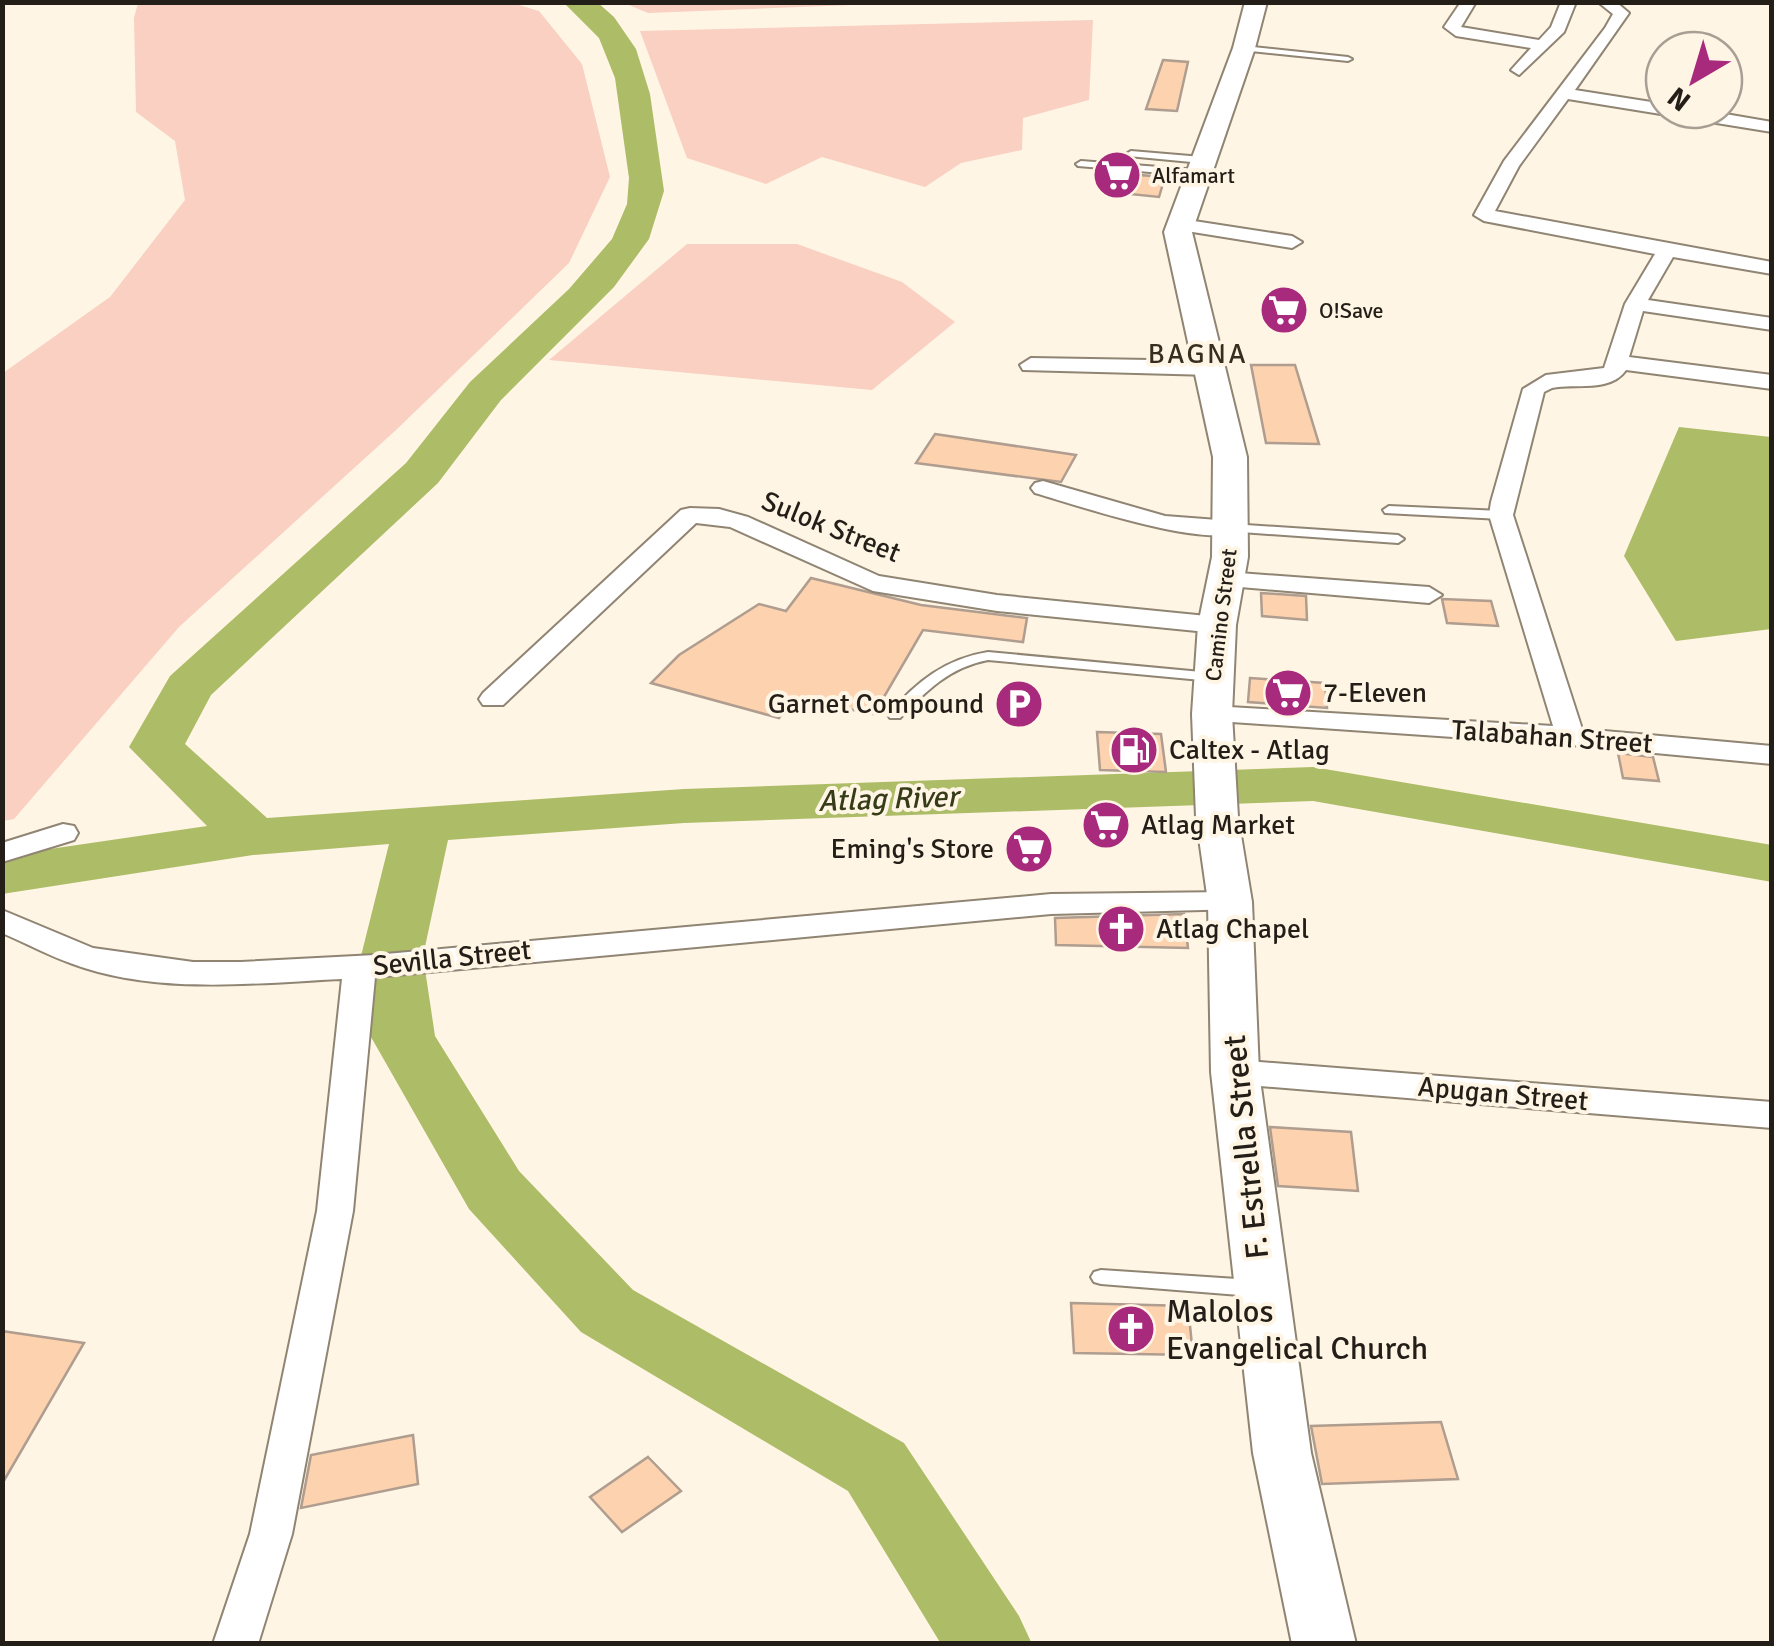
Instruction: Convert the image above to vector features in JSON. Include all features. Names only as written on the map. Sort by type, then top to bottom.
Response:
[{"type":"main road","name":"Camino Street","points":[[1215,766],[1212,677],[1231,528],[1230,458],[1178,232],[1244,48],[1256,2]]},
{"type":"main road","name":"F. Estrella Street","points":[[1215,766],[1230,902],[1234,1072],[1282,1453],[1324,1644]]},
{"type":"street","points":[[1470,2],[1452,27],[1456,31],[1542,45]]},
{"type":"street","points":[[1519,70],[1558,29],[1569,2]]},
{"type":"street","points":[[1605,2],[1621,13],[1510,165],[1484,215],[1772,268]]},
{"type":"street","points":[[1563,93],[1644,106]]},
{"type":"street","points":[[1744,122],[1772,127]]},
{"type":"street","points":[[1180,226],[1292,242]]},
{"type":"street","points":[[1570,736],[1502,515],[1534,390],[1546,379],[1603,379],[1614,372],[1635,304],[1667,250]]},
{"type":"street","points":[[1635,304],[1772,324]]},
{"type":"street","points":[[1615,362],[1772,382]]},
{"type":"street","points":[[1031,365],[1211,368]]},
{"type":"street","points":[[1044,488],[1163,522],[1231,528]]},
{"type":"street","name":"Sulok Street","points":[[493,699],[690,515],[739,522],[873,583],[997,604],[1217,625]]},
{"type":"street","points":[[1226,580],[1428,595]]},
{"type":"street","name":"Talabahan Street","points":[[1212,714],[1570,736],[1772,756]]},
{"type":"street","points":[[2,853],[63,834]]},
{"type":"street","name":"Sevilla Street","points":[[235,1644],[271,1534],[335,1211],[368,966],[1051,904],[1230,902]]},
{"type":"street","points":[[2,920],[85,957],[126,966],[193,973],[368,966]]},
{"type":"street","name":"Apugan Street","points":[[1234,1072],[1772,1116]]},
{"type":"lane","points":[[1244,48],[1348,59]]},
{"type":"lane","points":[[1131,154],[1200,166]]},
{"type":"lane","points":[[1081,164],[1200,166]]},
{"type":"lane","points":[[1388,510],[1502,515]]},
{"type":"lane","points":[[1231,528],[1398,539]]},
{"type":"lane","points":[[895,715],[938,674],[954,662],[969,658],[988,656],[1212,677]]},
{"type":"lane","points":[[1100,1278],[1261,1289]]},
{"type":"shaded area","points":[[509,2],[539,11],[582,64],[610,177],[569,263],[396,430],[179,627],[14,819],[3,821],[3,373],[110,297],[185,200],[175,141],[136,112],[134,18],[138,3]]},
{"type":"shaded area","points":[[624,3],[903,3],[648,13]]},
{"type":"shaded area","points":[[1093,20],[1089,100],[1023,118],[1022,150],[961,163],[925,187],[822,157],[766,184],[687,158],[640,31]]},
{"type":"shaded area","points":[[687,244],[797,244],[902,282],[955,322],[872,390],[549,360]]},
{"type":"shaded area","points":[[1679,427],[1771,437],[1771,629],[1676,641],[1624,556]]},
{"type":"building","points":[[1163,60],[1188,62],[1177,111],[1146,109]]},
{"type":"building","points":[[1126,174],[1165,177],[1159,197],[1120,193]]},
{"type":"building","points":[[1251,365],[1295,365],[1319,444],[1266,443]]},
{"type":"building","points":[[935,434],[1076,455],[1061,482],[916,463]]},
{"type":"building","points":[[811,578],[921,605],[1027,618],[1023,642],[923,630],[874,714],[792,698],[779,718],[651,683],[679,655],[759,604],[786,611]]},
{"type":"building","points":[[1261,593],[1306,596],[1307,620],[1262,616]]},
{"type":"building","points":[[1442,599],[1491,601],[1498,626],[1447,623]]},
{"type":"building","name":"7-Eleven","points":[[1250,678],[1325,683],[1327,708],[1248,702]]},
{"type":"building","points":[[1097,732],[1161,734],[1166,772],[1100,770]]},
{"type":"building","points":[[1618,753],[1653,757],[1659,781],[1623,778]]},
{"type":"building","name":"Atlag Chapel","points":[[1184,914],[1188,948],[1056,945],[1055,918]]},
{"type":"building","points":[[1270,1127],[1351,1132],[1358,1191],[1278,1186]]},
{"type":"building","name":"Malolos Evangelical Church","points":[[1071,1303],[1188,1306],[1193,1355],[1074,1353]]},
{"type":"building","points":[[2,1331],[84,1343],[2,1484]]},
{"type":"building","points":[[1441,1422],[1458,1479],[1322,1484],[1311,1426]]},
{"type":"building","points":[[413,1435],[418,1484],[301,1508],[311,1455]]},
{"type":"building","points":[[648,1457],[681,1491],[622,1532],[590,1497]]},
{"type":"waterway","points":[[253,837],[156,747],[189,687],[422,473],[485,391],[601,279],[631,239],[641,217],[647,178],[631,78],[613,36],[577,2]]},
{"type":"waterway","name":"Atlag River","points":[[423,824],[684,806],[1313,784],[1772,864]]},
{"type":"waterway","name":"Atlag River","points":[[253,837],[423,824]]},
{"type":"waterway","points":[[423,824],[392,956],[403,1037],[494,1190],[607,1311],[876,1467],[989,1644]]},
{"type":"waterway","name":"Atlag River","points":[[2,875],[253,837]]},
{"type":"place","name":"Alfamart","points":[[1117,175]]},
{"type":"place","name":"O!Save","points":[[1284,310]]},
{"type":"place","name":"7-Eleven","points":[[1288,693]]},
{"type":"place","name":"Garnet Compound","points":[[1019,704]]},
{"type":"place","name":"Caltex - Atlag","points":[[1134,750]]},
{"type":"place","name":"Atlag Market","points":[[1106,825]]},
{"type":"place","name":"Eming's Store","points":[[1029,849]]},
{"type":"place","name":"Atlag Chapel","points":[[1121,929]]},
{"type":"place","name":"Malolos Evangelical Church","points":[[1131,1329]]},
{"type":"district","name":"BAGNA","points":[[1198,354]]}]
